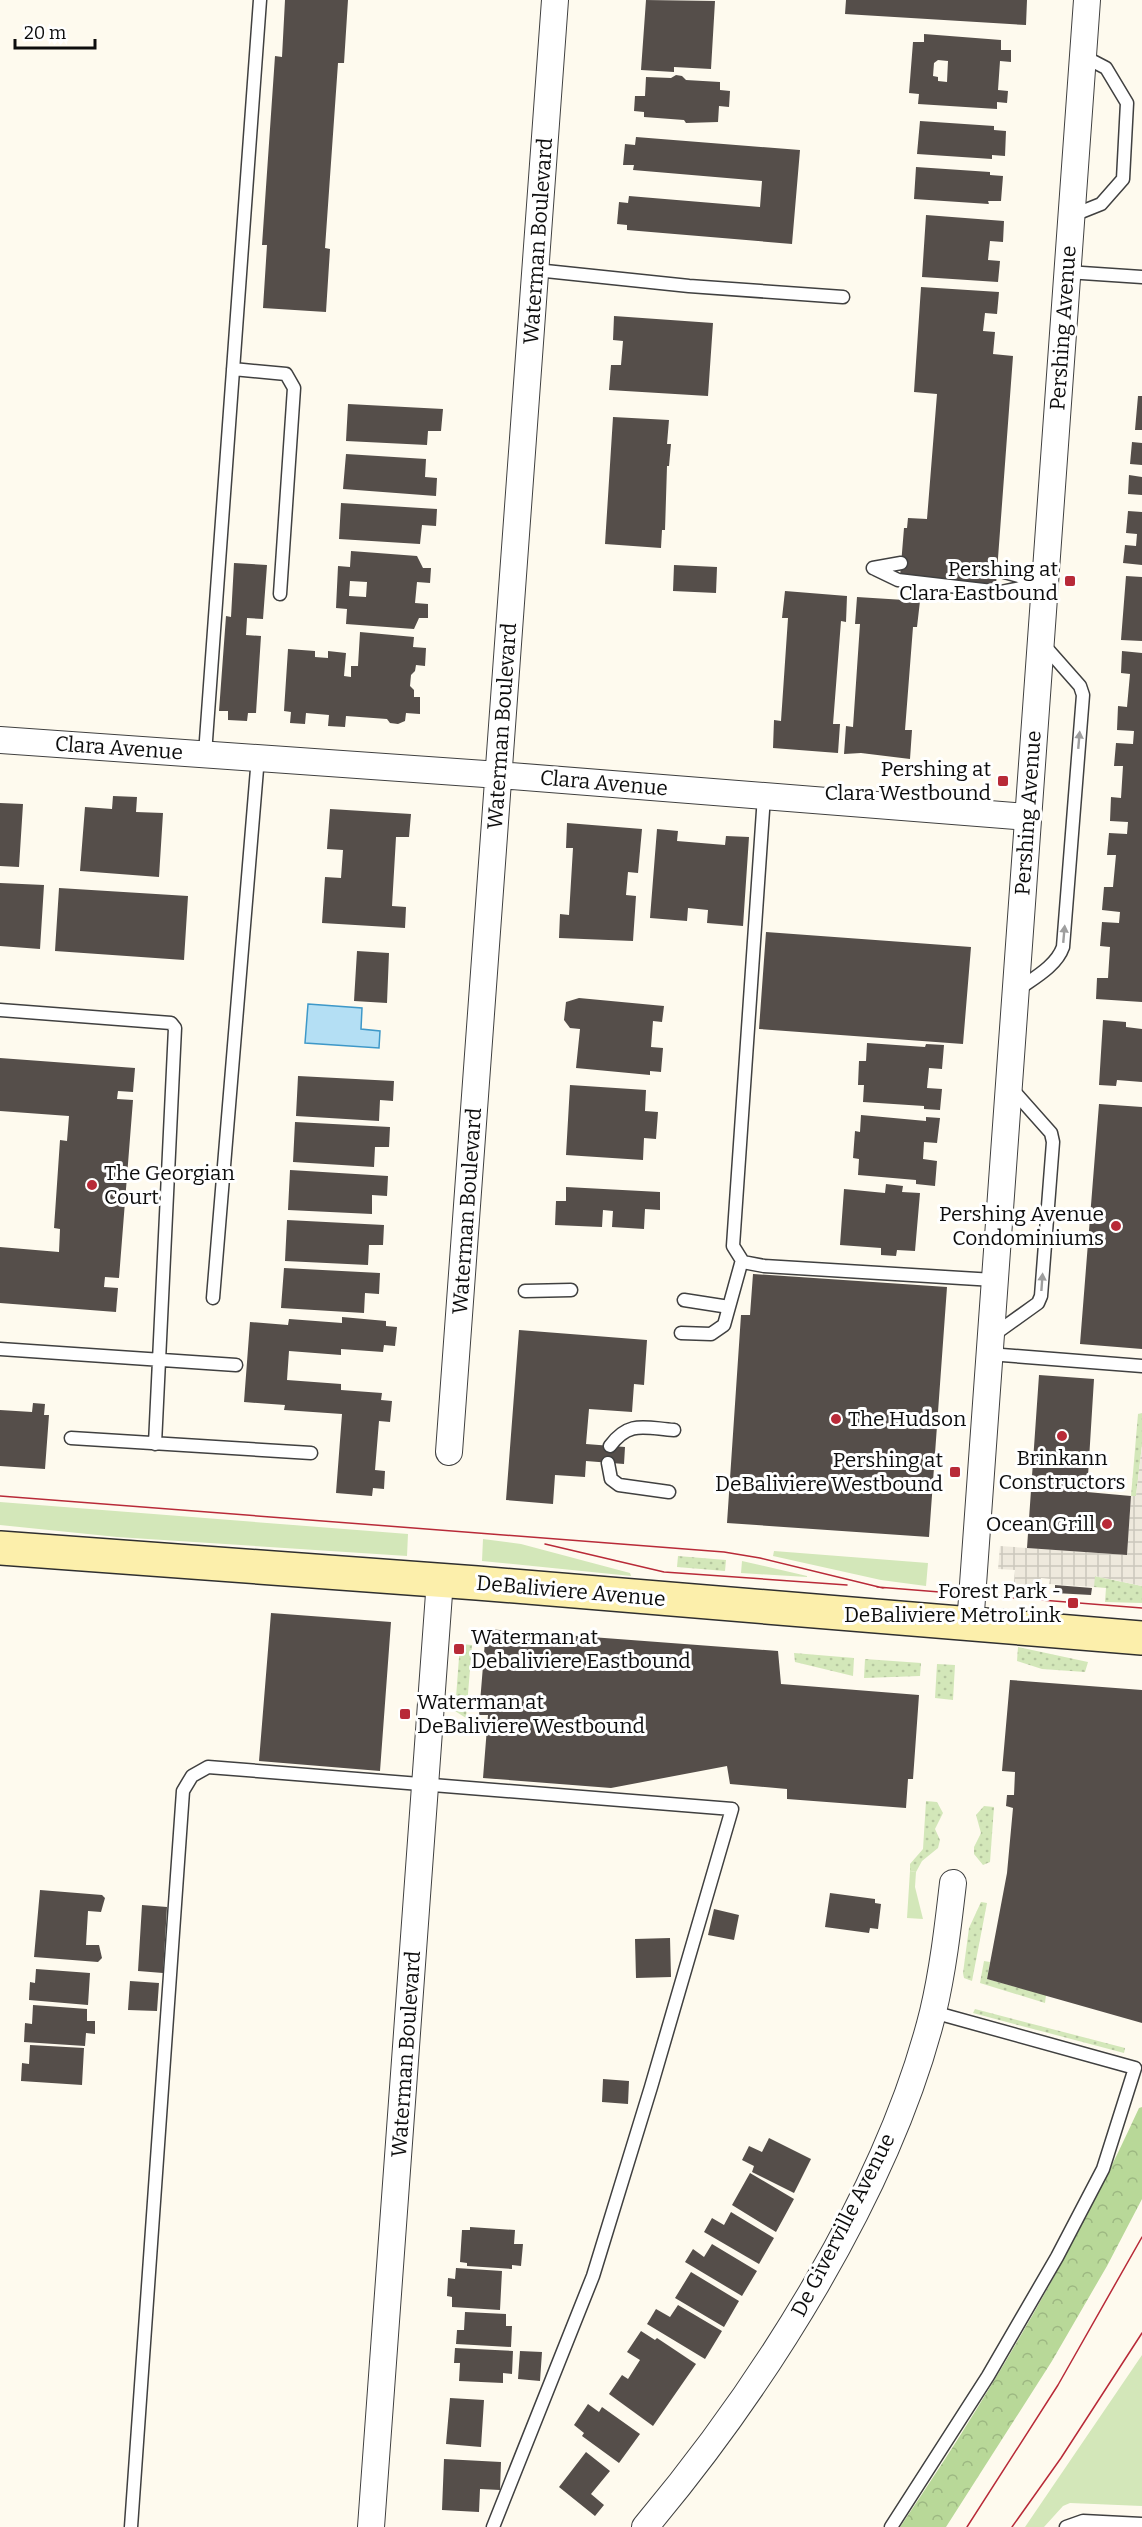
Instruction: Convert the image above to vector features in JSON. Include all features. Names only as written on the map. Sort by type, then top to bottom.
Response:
[{"type":"main road","name":"DeBaliviere Avenue","points":[[0,1548],[440,1580],[970,1626],[1142,1638]]},
{"type":"street","name":"Waterman Boulevard","points":[[449,1452],[555,0]]},
{"type":"street","name":"Pershing Avenue","points":[[970,1626],[1087,0]]},
{"type":"street","name":"Clara Avenue","points":[[0,740],[499,775],[1028,817]]},
{"type":"street","name":"Waterman Boulevard","points":[[371,2527],[440,1580]]},
{"type":"street","name":"De Giverville Avenue","points":[[645,2527],[721,2429],[791,2325],[848,2225],[887,2146],[915,2074],[933,2013],[953,1882]]},
{"type":"lane","points":[[205,754],[260,0]]},
{"type":"lane","points":[[1071,216],[1101,204],[1123,179],[1127,103],[1106,68],[1083,56]]},
{"type":"lane","points":[[536,270],[689,286],[843,297]]},
{"type":"lane","points":[[1067,272],[1142,277]]},
{"type":"lane","points":[[233,369],[286,374],[294,388],[280,594]]},
{"type":"lane","points":[[901,563],[873,568],[898,580],[1001,592],[1045,583]]},
{"type":"lane","points":[[997,570],[1045,583]]},
{"type":"lane","points":[[1015,992],[1060,956],[1063,947],[1083,695],[1080,686],[1041,641]]},
{"type":"lane","points":[[213,1298],[258,757]]},
{"type":"lane","points":[[764,796],[732,1246],[742,1260],[764,1266],[994,1280]]},
{"type":"lane","points":[[0,1010],[171,1023],[175,1028],[155,1444]]},
{"type":"lane","points":[[990,1345],[1038,1303],[1041,1296],[1052,1154],[1051,1133],[1008,1085]]},
{"type":"lane","points":[[681,1333],[711,1334],[724,1325],[742,1260]]},
{"type":"lane","points":[[525,1291],[571,1290]]},
{"type":"lane","points":[[684,1300],[729,1307]]},
{"type":"lane","points":[[990,1345],[1142,1366]]},
{"type":"lane","points":[[0,1349],[236,1365]]},
{"type":"lane","points":[[610,1446],[620,1432],[634,1427],[674,1430]]},
{"type":"lane","points":[[71,1438],[312,1453]]},
{"type":"lane","points":[[608,1463],[611,1479],[620,1485],[669,1492]]},
{"type":"lane","points":[[131,2527],[183,1791],[192,1776],[208,1767],[732,1809],[593,2276],[493,2527]]},
{"type":"lane","points":[[891,2527],[988,2376],[1057,2257],[1103,2169],[1135,2068],[933,2013]]},
{"type":"lane","points":[[1066,2527],[1083,2521],[1142,2524]]},
{"type":"green space","points":[[1142,1413],[1142,1445],[1136,1496],[1131,1496],[1138,1414]]},
{"type":"green space","points":[[0,1502],[408,1534],[407,1556],[117,1537],[0,1525]]},
{"type":"green space","points":[[483,1539],[521,1544],[630,1573],[631,1576],[482,1561]]},
{"type":"green space","points":[[774,1551],[928,1563],[926,1586],[881,1580],[773,1556]]},
{"type":"green space","points":[[678,1556],[726,1560],[725,1571],[677,1567]]},
{"type":"green space","points":[[742,1561],[807,1576],[807,1577],[741,1573]]},
{"type":"green space","points":[[1094,1576],[1142,1586],[1142,1603],[1105,1602],[1106,1588],[1094,1587]]},
{"type":"green space","points":[[460,1644],[472,1645],[466,1718],[455,1711]]},
{"type":"green space","points":[[1018,1647],[1088,1662],[1085,1672],[1042,1669],[1017,1661]]},
{"type":"green space","points":[[794,1653],[854,1658],[853,1676],[795,1662]]},
{"type":"green space","points":[[865,1659],[921,1663],[920,1676],[864,1678]]},
{"type":"green space","points":[[937,1664],[955,1665],[953,1700],[935,1698]]},
{"type":"green space","points":[[926,1801],[937,1802],[943,1813],[935,1829],[940,1840],[938,1848],[922,1861],[916,1872],[910,1871],[910,1864],[923,1849]]},
{"type":"green space","points":[[984,1806],[994,1807],[990,1862],[983,1865],[974,1854],[974,1847],[981,1833],[976,1815]]},
{"type":"green space","points":[[910,1871],[916,1872],[915,1887],[923,1919],[907,1918]]},
{"type":"green space","points":[[981,1902],[987,1903],[972,1981],[964,1978],[963,1973],[969,1928]]},
{"type":"green space","points":[[984,1961],[990,1962],[987,1979],[1046,1995],[1045,2003],[980,1983]]},
{"type":"green space","points":[[975,2009],[1125,2048],[1124,2053],[973,2013]]},
{"type":"green space","points":[[1142,2107],[1142,2199],[1107,2266],[1052,2361],[946,2527],[900,2527],[998,2375],[1028,2323],[1086,2217],[1139,2108]]},
{"type":"green space","points":[[1142,2355],[1142,2506],[1070,2503],[1063,2506],[1044,2527],[1025,2527]]},
{"type":"shaded area","points":[[1142,1445],[1142,1586],[1095,1576],[1094,1587],[1049,1584],[1050,1579],[1041,1578],[1040,1583],[1044,1584],[1043,1597],[1013,1594],[1015,1570],[998,1569],[1000,1546],[1127,1555],[1131,1496],[1136,1496]]},
{"type":"water","points":[[308,1004],[362,1008],[361,1029],[380,1031],[379,1048],[305,1043]]},
{"type":"building","points":[[285,0],[348,0],[344,63],[338,63],[325,248],[330,249],[326,312],[263,308],[267,245],[262,245],[275,56],[282,57]]},
{"type":"building","points":[[646,0],[715,1],[711,69],[674,67],[674,72],[641,70]]},
{"type":"building","points":[[846,0],[1027,0],[1026,25],[845,14]]},
{"type":"building","points":[[924,34],[1001,40],[1001,50],[1011,50],[1011,62],[1000,61],[998,90],[1008,91],[1007,103],[997,102],[997,109],[918,104],[919,94],[909,93],[913,42],[924,42]],"holes":[[[938,60],[948,61],[947,82],[938,81],[938,77],[933,76],[934,63]]]},
{"type":"building","points":[[676,75],[686,80],[720,82],[720,90],[730,91],[729,107],[719,106],[718,122],[686,123],[684,120],[644,117],[644,112],[634,111],[635,96],[645,96],[646,77],[671,78]]},
{"type":"building","points":[[920,121],[994,126],[994,130],[1006,131],[1005,156],[992,155],[992,159],[917,154]]},
{"type":"building","points":[[636,137],[800,150],[792,244],[627,230],[627,225],[617,224],[619,202],[628,203],[629,196],[760,207],[762,181],[633,170],[634,165],[623,165],[625,144],[635,145]]},
{"type":"building","points":[[916,167],[990,172],[990,175],[1003,176],[1001,201],[988,201],[989,204],[914,199]]},
{"type":"building","points":[[926,215],[1004,221],[1003,242],[990,241],[988,260],[1000,261],[998,282],[922,277]]},
{"type":"building","points":[[921,287],[999,292],[997,314],[985,313],[983,331],[995,332],[993,354],[1013,356],[996,585],[900,577],[904,528],[907,528],[908,518],[927,519],[937,394],[914,392]]},
{"type":"building","points":[[614,316],[713,323],[708,396],[609,390],[611,365],[621,365],[623,341],[613,340]]},
{"type":"building","points":[[1138,396],[1142,396],[1142,430],[1135,430]]},
{"type":"building","points":[[348,404],[443,409],[441,431],[428,431],[427,445],[346,441]]},
{"type":"building","points":[[613,417],[669,420],[667,444],[671,444],[669,466],[667,466],[665,530],[662,530],[661,548],[605,544]]},
{"type":"building","points":[[1132,442],[1142,443],[1142,465],[1130,464]]},
{"type":"building","points":[[346,454],[426,459],[425,477],[437,478],[436,496],[343,489]]},
{"type":"building","points":[[1129,475],[1142,477],[1142,495],[1128,494]]},
{"type":"building","points":[[341,503],[437,509],[436,526],[422,525],[420,544],[339,539]]},
{"type":"building","points":[[1128,511],[1142,512],[1142,565],[1123,563],[1125,545],[1136,546],[1137,534],[1126,533]]},
{"type":"building","points":[[351,551],[417,556],[423,568],[431,568],[430,583],[417,582],[415,603],[428,604],[428,618],[419,618],[414,629],[346,624],[347,609],[336,608],[338,566],[350,567]],"holes":[[[350,581],[367,582],[366,597],[349,596]]]},
{"type":"building","points":[[234,563],[267,565],[263,619],[247,618],[246,635],[261,636],[256,713],[248,713],[247,721],[228,720],[228,711],[219,711],[226,616],[231,617]]},
{"type":"building","points":[[674,565],[717,567],[716,593],[673,591]]},
{"type":"building","points":[[1126,576],[1142,577],[1142,641],[1121,640]]},
{"type":"building","points":[[785,591],[847,596],[846,622],[841,621],[833,724],[840,724],[838,753],[773,748],[774,720],[781,721],[788,618],[782,618]]},
{"type":"building","points":[[857,597],[920,601],[917,627],[913,627],[905,730],[912,730],[910,759],[861,753],[844,754],[846,726],[853,727],[860,624],[855,624]]},
{"type":"building","points":[[360,632],[414,637],[413,647],[426,648],[425,666],[416,665],[411,675],[410,686],[414,690],[414,697],[420,697],[420,714],[406,713],[405,721],[398,724],[390,723],[387,719],[346,716],[345,727],[328,726],[329,715],[306,713],[305,724],[290,723],[291,712],[284,711],[288,649],[315,651],[315,657],[328,658],[328,651],[346,653],[344,676],[351,677],[351,666],[358,666]]},
{"type":"building","points":[[1122,651],[1142,653],[1142,1002],[1096,999],[1097,978],[1108,978],[1110,947],[1100,946],[1102,922],[1119,923],[1120,912],[1102,910],[1104,887],[1113,887],[1116,855],[1107,855],[1109,833],[1127,834],[1128,822],[1110,821],[1111,797],[1121,798],[1123,766],[1114,766],[1116,743],[1133,744],[1134,731],[1117,730],[1118,706],[1127,707],[1130,674],[1121,673]]},
{"type":"building","points":[[113,796],[137,797],[136,812],[163,813],[159,877],[80,871],[85,807],[112,809]]},
{"type":"building","points":[[0,803],[23,804],[19,867],[0,866]]},
{"type":"building","points":[[330,809],[411,814],[409,837],[396,837],[392,906],[406,907],[405,928],[322,923],[325,877],[341,878],[343,850],[327,849]]},
{"type":"building","points":[[567,823],[642,829],[638,873],[628,872],[626,895],[636,896],[633,941],[559,938],[560,914],[569,915],[573,848],[566,848]]},
{"type":"building","points":[[657,829],[678,831],[677,841],[725,845],[726,836],[749,837],[743,926],[707,923],[708,910],[688,908],[687,921],[650,918]]},
{"type":"building","points":[[0,883],[44,885],[40,949],[0,946]]},
{"type":"building","points":[[59,888],[188,896],[184,960],[55,951]]},
{"type":"building","points":[[766,932],[971,947],[963,1044],[759,1029]]},
{"type":"building","points":[[357,951],[389,953],[387,1003],[354,1001]]},
{"type":"building","points":[[579,998],[664,1006],[662,1022],[653,1021],[651,1047],[663,1048],[661,1072],[650,1071],[650,1075],[576,1068],[580,1029],[570,1028],[564,1020],[566,1002]]},
{"type":"building","points":[[1103,1020],[1126,1022],[1126,1027],[1142,1029],[1142,1082],[1117,1080],[1116,1086],[1099,1085]]},
{"type":"building","points":[[867,1043],[925,1047],[926,1044],[944,1045],[942,1069],[929,1068],[927,1088],[942,1089],[940,1110],[924,1109],[924,1106],[863,1102],[864,1085],[858,1085],[859,1061],[866,1061]]},
{"type":"building","name":"The Georgian Court","points":[[0,1058],[135,1068],[133,1092],[118,1091],[117,1099],[133,1100],[119,1278],[105,1277],[104,1287],[118,1288],[116,1312],[0,1303],[0,1247],[59,1252],[60,1229],[54,1228],[60,1140],[67,1141],[69,1116],[0,1111]]},
{"type":"building","points":[[298,1076],[394,1081],[393,1101],[380,1100],[379,1121],[296,1116]]},
{"type":"building","points":[[570,1085],[646,1090],[645,1111],[658,1112],[656,1139],[644,1138],[643,1160],[566,1155]]},
{"type":"building","name":"Pershing Avenue Condominiums","points":[[1099,1104],[1142,1107],[1142,1349],[1080,1344]]},
{"type":"building","points":[[861,1115],[926,1121],[926,1117],[940,1118],[937,1143],[924,1142],[923,1159],[937,1161],[935,1186],[916,1184],[916,1180],[858,1175],[859,1159],[853,1158],[855,1131],[860,1132]]},
{"type":"building","points":[[295,1122],[390,1127],[389,1147],[375,1147],[374,1167],[293,1162]]},
{"type":"building","points":[[290,1170],[388,1176],[387,1196],[372,1195],[372,1214],[288,1210]]},
{"type":"building","points":[[886,1184],[903,1186],[902,1192],[920,1193],[915,1251],[897,1250],[896,1256],[881,1255],[881,1248],[840,1245],[844,1189],[885,1193]]},
{"type":"building","points":[[566,1187],[660,1192],[660,1210],[645,1209],[644,1229],[612,1227],[613,1211],[603,1210],[602,1227],[555,1225],[556,1201],[566,1201]]},
{"type":"building","points":[[287,1220],[384,1225],[383,1245],[369,1245],[368,1265],[285,1261]]},
{"type":"building","points":[[284,1268],[380,1273],[379,1294],[365,1293],[364,1313],[281,1308]]},
{"type":"building","name":"The Hudson","points":[[753,1274],[947,1287],[929,1537],[727,1523],[741,1315],[750,1315]]},
{"type":"building","points":[[342,1317],[386,1321],[386,1326],[397,1327],[395,1346],[384,1345],[383,1352],[341,1349],[341,1355],[289,1351],[287,1380],[341,1384],[341,1390],[382,1393],[381,1400],[392,1401],[390,1422],[379,1421],[375,1470],[385,1471],[384,1489],[373,1488],[372,1496],[336,1493],[342,1414],[284,1410],[285,1405],[244,1402],[250,1322],[288,1325],[289,1319],[342,1323]]},
{"type":"building","points":[[519,1330],[647,1340],[644,1385],[634,1384],[632,1412],[589,1409],[586,1444],[625,1447],[624,1464],[586,1461],[585,1477],[555,1475],[553,1504],[506,1500]]},
{"type":"building","name":"Brinkann Constructors","points":[[1039,1375],[1094,1379],[1087,1492],[1131,1496],[1127,1555],[1027,1548]]},
{"type":"building","points":[[33,1403],[45,1404],[44,1415],[49,1415],[45,1469],[0,1466],[0,1410],[32,1412]]},
{"type":"building","points":[[1055,1585],[1092,1588],[1091,1595],[1055,1593]]},
{"type":"building","points":[[271,1613],[391,1622],[380,1771],[259,1761]]},
{"type":"building","points":[[486,1629],[778,1651],[781,1684],[919,1695],[913,1779],[908,1779],[906,1808],[787,1799],[787,1789],[730,1784],[727,1766],[611,1788],[483,1778],[488,1715],[479,1715]]},
{"type":"building","points":[[1010,1680],[1142,1690],[1142,2023],[987,1979],[1007,1873],[1013,1808],[1006,1806],[1007,1795],[1014,1795],[1015,1772],[1002,1771]]},
{"type":"building","points":[[40,1890],[102,1895],[105,1898],[101,1912],[88,1911],[86,1945],[99,1945],[102,1958],[98,1962],[34,1957]]},
{"type":"building","points":[[830,1893],[875,1899],[875,1903],[881,1904],[878,1929],[870,1928],[869,1933],[825,1927]]},
{"type":"building","points":[[142,1905],[167,1907],[163,1973],[138,1971]]},
{"type":"building","points":[[714,1909],[739,1915],[734,1940],[708,1935]]},
{"type":"building","points":[[670,1938],[671,1977],[636,1978],[635,1939]]},
{"type":"building","points":[[36,1969],[90,1973],[88,2005],[29,2000],[30,1982],[35,1983]]},
{"type":"building","points":[[130,1981],[159,1983],[157,2011],[128,2010]]},
{"type":"building","points":[[33,2005],[87,2009],[87,2021],[95,2021],[95,2034],[86,2033],[85,2046],[24,2042],[25,2023],[32,2024]]},
{"type":"building","points":[[30,2045],[84,2048],[82,2085],[21,2081],[22,2063],[29,2064]]},
{"type":"building","points":[[603,2079],[629,2081],[628,2104],[602,2102]]},
{"type":"building","points":[[769,2138],[811,2159],[794,2193],[752,2172],[754,2166],[742,2160],[749,2146],[762,2152]]},
{"type":"building","points":[[750,2173],[794,2199],[776,2232],[732,2205]]},
{"type":"building","points":[[731,2212],[774,2238],[759,2264],[704,2232],[712,2218],[724,2225]]},
{"type":"building","points":[[470,2227],[515,2230],[514,2244],[523,2244],[521,2266],[512,2265],[512,2269],[467,2266],[467,2263],[460,2262],[462,2230],[470,2230]]},
{"type":"building","points":[[712,2244],[757,2271],[742,2296],[685,2262],[693,2249],[704,2257]]},
{"type":"building","points":[[456,2268],[502,2271],[500,2310],[452,2307],[452,2297],[447,2296],[448,2278],[455,2279]]},
{"type":"building","points":[[691,2272],[739,2301],[724,2327],[675,2298]]},
{"type":"building","points":[[678,2305],[722,2331],[705,2359],[647,2324],[656,2309],[670,2317]]},
{"type":"building","points":[[465,2312],[506,2314],[506,2326],[512,2326],[511,2347],[456,2344],[457,2330],[464,2330]]},
{"type":"building","points":[[641,2331],[655,2340],[657,2338],[696,2364],[653,2426],[609,2394],[622,2375],[628,2379],[640,2360],[627,2352]]},
{"type":"building","points":[[455,2348],[513,2351],[512,2374],[503,2373],[503,2383],[459,2381],[460,2363],[454,2363]]},
{"type":"building","points":[[520,2351],[542,2352],[540,2381],[518,2379]]},
{"type":"building","points":[[450,2398],[484,2400],[481,2447],[446,2444]]},
{"type":"building","points":[[588,2404],[599,2412],[602,2407],[640,2434],[619,2463],[582,2436],[584,2433],[574,2425]]},
{"type":"building","points":[[586,2452],[610,2471],[591,2494],[604,2505],[595,2516],[559,2487]]},
{"type":"building","points":[[444,2459],[501,2462],[500,2490],[480,2489],[479,2512],[442,2510]]},
{"type":"tram line","points":[[0,1496],[724,1552],[760,1558],[883,1588]]},
{"type":"tram line","points":[[545,1544],[664,1572],[847,1585]]},
{"type":"tram line","points":[[877,1587],[1142,1608]]},
{"type":"tram line","points":[[967,2527],[1058,2385],[1142,2237]]},
{"type":"tram line","points":[[1012,2527],[1061,2458],[1142,2333]]},
{"type":"place","name":"Pershing at Clara Eastbound","points":[[1070,581]]},
{"type":"place","name":"Pershing at Clara Westbound","points":[[1003,781]]},
{"type":"place","name":"The Georgian Court","points":[[92,1185]]},
{"type":"place","name":"Pershing Avenue Condominiums","points":[[1116,1226]]},
{"type":"place","name":"The Hudson","points":[[836,1419]]},
{"type":"place","name":"Brinkann Constructors","points":[[1062,1436]]},
{"type":"place","name":"Pershing at DeBaliviere Westbound","points":[[955,1472]]},
{"type":"place","name":"Ocean Grill","points":[[1107,1524]]},
{"type":"place","name":"Forest Park - DeBaliviere MetroLink","points":[[1073,1603]]},
{"type":"place","name":"Waterman at Debaliviere Eastbound","points":[[459,1649]]},
{"type":"place","name":"Waterman at DeBaliviere Westbound","points":[[405,1714]]}]
